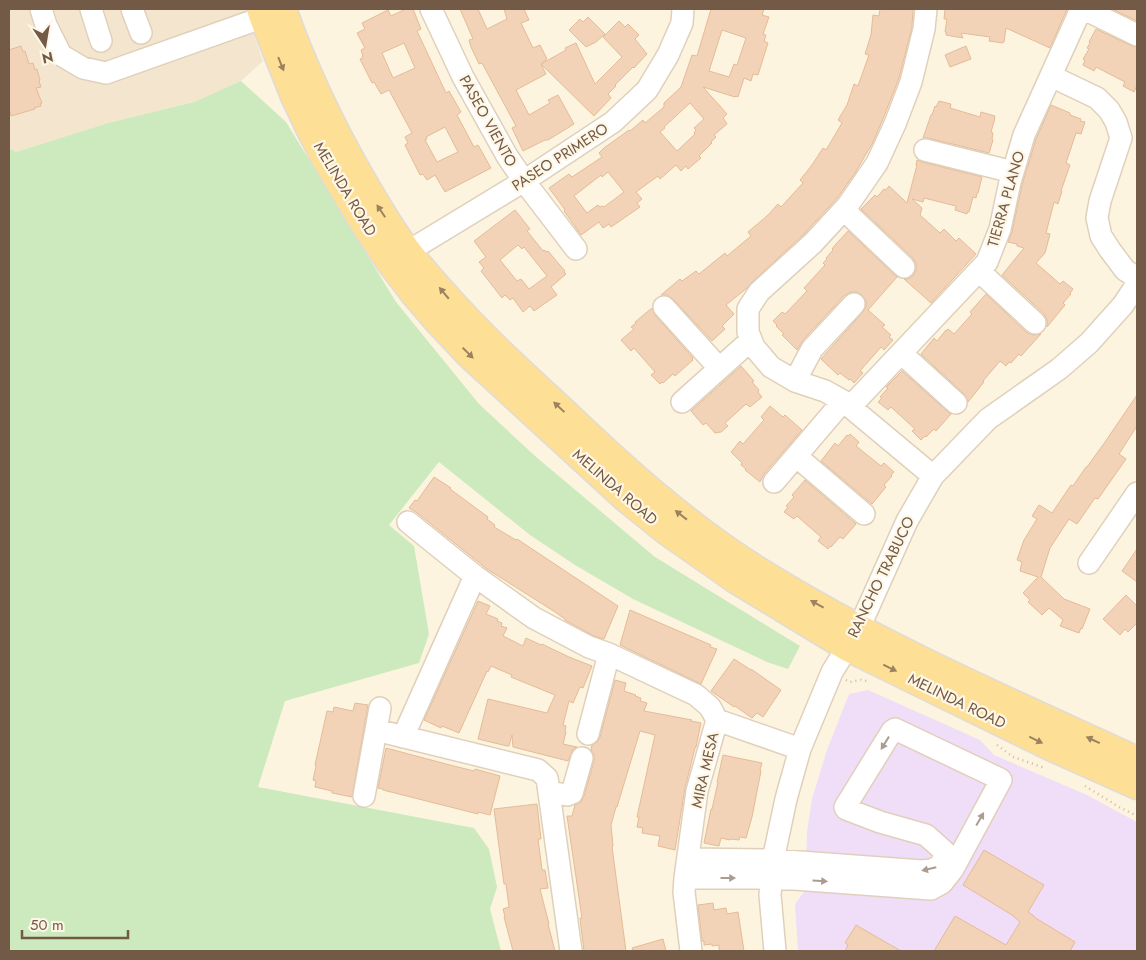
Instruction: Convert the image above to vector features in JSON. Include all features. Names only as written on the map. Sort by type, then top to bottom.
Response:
[{"type":"main road","name":"MELINDA ROAD","points":[[275,11],[294,94],[309,128],[362,221],[399,257],[413,293],[469,355],[626,499],[667,532],[734,580],[853,637],[1041,743],[1137,786]]},
{"type":"main road","name":"MELINDA ROAD","points":[[853,637],[965,681],[1137,760]]},
{"type":"street","points":[[41,9],[46,25],[61,54],[83,68],[106,73],[275,11]]},
{"type":"street","points":[[91,9],[102,41]]},
{"type":"street","points":[[132,9],[142,33]]},
{"type":"street","name":"PASEO VIENTO","points":[[431,9],[463,77],[507,156],[524,182],[576,249]]},
{"type":"street","name":"PASEO PRIMERO","points":[[399,257],[524,182],[613,122],[647,90],[668,56],[682,23],[683,9]]},
{"type":"street","points":[[926,9],[924,29],[911,82],[895,124],[877,163],[844,210],[813,243],[759,292],[748,310],[748,332],[754,347],[771,367],[795,381],[825,391],[846,404],[933,476]]},
{"type":"street","points":[[1083,9],[1137,35]]},
{"type":"street","name":"TIERRA PLANO","points":[[774,482],[846,404],[901,353],[987,262],[1000,229],[1013,172],[1024,135],[1083,9]]},
{"type":"street","points":[[1051,76],[1097,98],[1109,110],[1116,122],[1120,138],[1100,201],[1097,218],[1101,236],[1110,250],[1125,270],[1137,278]]},
{"type":"street","points":[[925,150],[1013,172]]},
{"type":"street","points":[[844,210],[904,266]]},
{"type":"street","points":[[979,271],[1035,323]]},
{"type":"street","name":"RANCHO TRABUCO","points":[[774,951],[770,895],[772,870],[786,799],[800,748],[832,672],[853,637],[907,521],[933,476],[988,419],[1059,369],[1089,343],[1123,305],[1137,284]]},
{"type":"street","points":[[795,381],[812,349],[854,304]]},
{"type":"street","points":[[664,307],[719,368]]},
{"type":"street","points":[[682,402],[751,340]]},
{"type":"street","points":[[901,353],[956,403]]},
{"type":"street","points":[[796,456],[864,514]]},
{"type":"street","points":[[1089,563],[1137,493]]},
{"type":"street","name":"MIRA MESA","points":[[408,522],[475,576],[541,622],[588,647],[609,654],[696,695],[710,707],[717,720],[697,791],[684,892],[691,951]]},
{"type":"street","points":[[403,738],[475,576]]},
{"type":"street","points":[[588,734],[609,654]]},
{"type":"street","points":[[364,796],[380,708]]},
{"type":"street","points":[[717,720],[800,748]]},
{"type":"street","points":[[772,870],[794,879],[931,889],[948,877],[1001,782],[1000,779],[895,729],[844,807],[880,822],[926,835],[966,842]]},
{"type":"street","points":[[376,730],[538,770],[548,778],[571,951]]},
{"type":"street","points":[[549,792],[572,794],[582,758]]},
{"type":"street","points":[[686,868],[756,878],[772,870],[932,870],[942,864],[945,852],[926,835]]},
{"type":"shaded area","points":[[9,9],[245,9],[263,61],[241,81],[194,102],[108,123],[16,152],[9,148]]},
{"type":"shaded area","points":[[868,690],[980,740],[994,755],[1087,795],[1137,822],[1137,951],[798,951],[795,904],[804,892],[807,832],[812,799],[827,750],[849,694]]},
{"type":"green space","points":[[241,81],[286,122],[396,302],[479,404],[535,456],[655,557],[800,646],[788,669],[767,662],[633,599],[575,565],[530,535],[439,462],[389,525],[414,546],[429,634],[419,663],[285,701],[258,787],[474,828],[489,849],[497,887],[490,909],[501,951],[9,951],[9,148],[16,152],[108,123],[194,102]]},
{"type":"building","points":[[406,9],[413,9],[421,29],[417,31],[446,93],[449,91],[461,112],[457,115],[474,147],[478,145],[491,168],[445,192],[435,175],[427,180],[423,174],[420,175],[405,145],[408,143],[405,137],[412,133],[389,90],[381,94],[374,82],[372,83],[360,59],[363,58],[361,50],[365,48],[357,33],[365,29],[362,23],[388,10],[391,16]],"holes":[[[404,43],[415,68],[393,78],[382,53]],[[445,127],[458,152],[437,162],[425,140],[427,139],[426,137]]]},
{"type":"building","points":[[460,9],[478,9],[487,29],[507,19],[504,9],[524,9],[529,20],[521,23],[533,48],[540,45],[547,59],[541,64],[546,74],[516,90],[529,115],[550,103],[548,100],[558,95],[574,124],[548,140],[523,151],[512,128],[516,126],[482,63],[479,64],[471,47],[469,40],[473,39]]},
{"type":"building","points":[[711,9],[764,9],[762,15],[769,17],[763,34],[766,35],[764,41],[768,43],[758,75],[753,74],[751,81],[744,78],[738,97],[703,87],[727,114],[723,118],[727,124],[714,135],[716,137],[712,143],[699,156],[701,158],[688,169],[686,166],[681,171],[676,165],[660,179],[658,176],[636,192],[642,199],[637,203],[640,207],[611,227],[609,224],[603,228],[599,222],[581,235],[549,188],[569,174],[572,177],[602,157],[599,153],[604,148],[643,120],[645,123],[664,107],[664,103],[681,87],[692,55],[697,56]],"holes":[[[722,30],[746,38],[737,65],[734,64],[729,77],[709,71]],[[690,103],[704,119],[694,128],[696,130],[695,134],[677,151],[660,132]],[[608,172],[624,192],[604,207],[598,205],[587,213],[574,196],[601,175],[602,177]]]},
{"type":"building","points":[[880,9],[913,9],[912,27],[899,78],[872,144],[838,197],[804,234],[747,288],[726,305],[734,314],[722,326],[725,329],[712,341],[673,299],[667,295],[661,295],[680,279],[682,281],[696,271],[699,274],[725,253],[727,256],[751,236],[748,232],[778,204],[781,207],[803,183],[800,180],[823,148],[826,150],[842,123],[838,120],[847,105],[854,84],[858,86],[869,55],[865,54],[871,35],[873,15],[879,16]]},
{"type":"building","points":[[945,9],[1067,9],[1050,48],[1006,28],[1003,43],[989,41],[990,37],[961,33],[963,38],[946,35],[947,19],[944,19]]},
{"type":"building","points":[[1112,9],[1137,9],[1137,21]]},
{"type":"building","points":[[588,17],[605,34],[596,42],[586,47],[569,30],[580,19],[583,22]]},
{"type":"building","points":[[619,21],[625,27],[628,24],[639,35],[635,39],[647,54],[615,85],[608,94],[611,98],[594,116],[541,64],[576,43],[595,84],[622,57],[603,37]]},
{"type":"building","points":[[1096,29],[1137,47],[1137,85],[1134,92],[1123,86],[1125,82],[1096,67],[1094,71],[1083,65],[1085,60],[1083,59],[1089,49],[1087,48],[1089,42]]},
{"type":"building","points":[[21,46],[23,52],[25,51],[29,64],[33,63],[35,70],[37,69],[41,87],[36,88],[42,103],[40,104],[41,106],[35,109],[11,116],[9,108],[9,50]]},
{"type":"building","points":[[966,46],[971,59],[950,67],[945,55]]},
{"type":"building","points":[[939,101],[951,104],[950,108],[980,117],[981,112],[995,116],[991,132],[993,133],[993,140],[989,153],[923,138],[931,115]]},
{"type":"building","points":[[1051,105],[1085,122],[1081,134],[1076,133],[1066,163],[1070,165],[1058,204],[1054,202],[1046,233],[1050,234],[1045,253],[1036,263],[1060,284],[1063,281],[1073,289],[1063,303],[1065,305],[1047,327],[1047,320],[1044,314],[1002,275],[1024,248],[1008,242],[1036,139]]},
{"type":"building","points":[[917,160],[982,177],[976,198],[973,197],[967,214],[955,210],[956,206],[924,198],[923,202],[912,199],[922,208],[920,215],[940,233],[944,229],[956,241],[959,238],[976,254],[931,303],[904,279],[913,276],[916,270],[913,258],[861,209],[875,195],[877,197],[889,186],[907,203]]},
{"type":"building","points":[[515,210],[530,229],[527,231],[543,251],[548,251],[565,271],[566,274],[551,287],[557,295],[534,311],[530,306],[523,312],[513,298],[510,300],[505,295],[502,298],[481,271],[484,268],[479,262],[486,257],[474,241]],"holes":[[[518,245],[522,249],[524,247],[547,276],[529,289],[521,279],[517,281],[500,260]]]},
{"type":"building","points":[[848,231],[897,277],[868,310],[885,325],[882,327],[891,335],[889,337],[893,340],[884,350],[881,347],[860,371],[863,373],[854,383],[840,373],[838,375],[821,359],[863,312],[866,307],[866,301],[862,295],[857,292],[851,292],[845,295],[803,340],[797,350],[782,335],[784,334],[773,321],[782,312],[785,314],[807,291],[804,288],[825,265],[823,263],[832,249]]},
{"type":"building","points":[[986,294],[1026,332],[1033,335],[1041,334],[1021,356],[1019,354],[1011,363],[1009,362],[1006,366],[1000,361],[968,402],[964,394],[921,354],[934,338],[937,341],[946,330],[948,329],[954,334],[972,314],[970,312]]},
{"type":"building","points":[[652,308],[655,315],[693,358],[675,376],[673,374],[660,384],[651,375],[655,372],[634,348],[631,351],[621,340],[634,329],[631,327],[635,322]]},
{"type":"building","points":[[741,366],[754,381],[752,382],[762,397],[750,407],[746,404],[725,423],[728,426],[721,432],[715,433],[706,423],[703,425],[691,411]]},
{"type":"building","points":[[902,371],[951,414],[936,431],[934,429],[921,440],[912,431],[915,429],[891,407],[888,410],[878,402],[888,388],[886,387]]},
{"type":"building","points":[[1137,395],[1137,426],[1119,454],[1126,459],[1098,499],[1095,498],[1077,524],[1069,519],[1050,548],[1041,577],[1064,599],[1090,609],[1079,633],[1060,626],[1063,620],[1049,608],[1042,615],[1028,602],[1030,600],[1023,593],[1038,577],[1020,571],[1022,562],[1017,560],[1024,540],[1037,519],[1032,516],[1039,505],[1052,513],[1071,485],[1073,486],[1087,467]]},
{"type":"building","points":[[770,406],[783,417],[785,415],[802,430],[764,474],[760,482],[745,470],[741,465],[742,463],[731,452],[740,441],[743,444],[764,420],[761,417]]},
{"type":"building","points":[[850,434],[859,442],[856,446],[881,466],[884,463],[894,472],[884,485],[886,487],[872,504],[821,461],[835,443],[838,446]]},
{"type":"building","points":[[434,477],[488,517],[487,519],[495,525],[494,527],[517,539],[618,606],[604,639],[594,636],[565,620],[487,569],[409,508],[415,500],[417,501]]},
{"type":"building","points":[[805,480],[856,524],[843,539],[840,537],[828,549],[818,541],[821,537],[797,516],[794,519],[784,512],[788,507],[786,506],[794,497],[792,495]]},
{"type":"building","points":[[1137,549],[1137,582],[1122,571]]},
{"type":"building","points":[[1126,595],[1137,606],[1137,623],[1128,632],[1125,629],[1120,635],[1103,619]]},
{"type":"building","points":[[478,601],[490,606],[486,614],[498,619],[497,621],[502,623],[501,626],[507,628],[503,636],[523,646],[526,638],[592,666],[583,688],[580,687],[573,703],[569,701],[563,725],[566,726],[566,732],[563,744],[577,747],[573,749],[568,761],[513,747],[512,735],[509,746],[478,739],[488,699],[547,713],[555,695],[511,677],[512,675],[491,666],[459,733],[442,726],[441,728],[424,720]]},
{"type":"building","points":[[630,610],[717,649],[701,684],[620,645]]},
{"type":"building","points":[[734,659],[781,690],[763,717],[757,713],[752,718],[711,691]]},
{"type":"building","points":[[615,680],[626,683],[624,691],[636,695],[641,698],[640,701],[647,703],[644,711],[701,723],[685,788],[675,850],[658,846],[660,836],[642,833],[643,828],[637,827],[639,817],[637,817],[655,735],[640,731],[611,825],[612,847],[626,951],[584,951],[580,918],[582,918],[567,816],[572,816],[575,805],[581,802],[584,796],[594,761],[594,755],[591,750],[592,745],[600,737]]},
{"type":"building","points":[[355,703],[368,705],[352,797],[315,787],[316,781],[313,780],[327,711],[333,712],[334,707],[353,711]]},
{"type":"building","points":[[386,748],[500,776],[490,815],[478,812],[478,814],[378,788]]},
{"type":"building","points":[[723,755],[762,763],[746,838],[740,837],[739,840],[730,840],[721,838],[719,846],[704,843]]},
{"type":"building","points":[[537,804],[541,839],[538,839],[542,870],[545,870],[548,888],[540,889],[555,951],[513,951],[504,917],[503,909],[509,907],[494,809]]},
{"type":"building","points":[[984,850],[1044,885],[1028,912],[1075,942],[1070,951],[934,951],[955,916],[1006,945],[1020,922],[1012,915],[963,885]]},
{"type":"building","points":[[713,903],[714,910],[726,908],[727,914],[738,912],[744,951],[719,951],[719,945],[704,945],[698,905]]},
{"type":"building","points":[[856,925],[901,951],[845,951],[848,945],[845,943]]},
{"type":"building","points":[[663,939],[666,951],[633,951],[632,948]]}]
